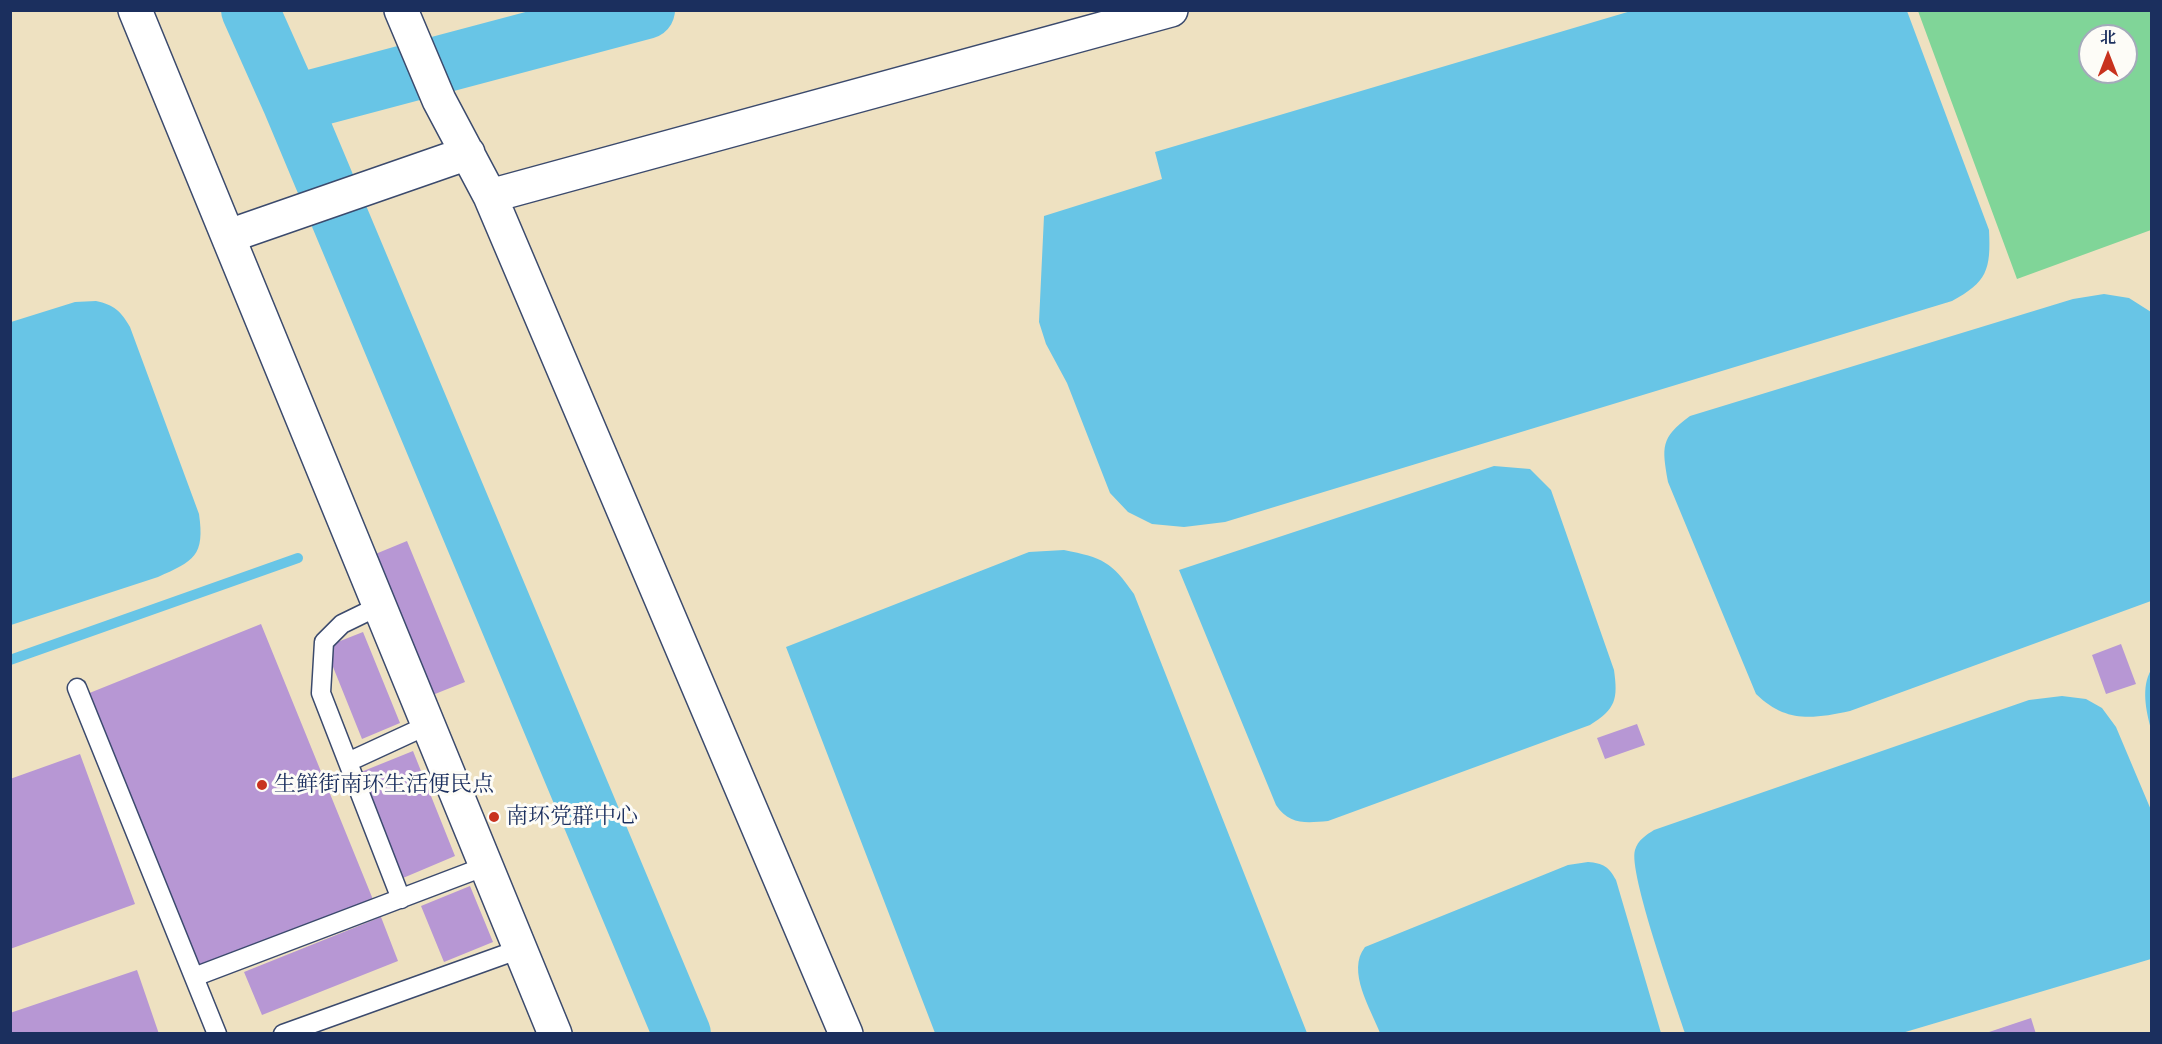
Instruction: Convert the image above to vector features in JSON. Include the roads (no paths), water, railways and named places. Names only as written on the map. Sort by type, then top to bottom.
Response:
[{"type":"street","points":[[135,10],[555,1034]]},
{"type":"street","points":[[401,10],[439,100],[490,196],[846,1034]]},
{"type":"street","points":[[490,196],[1171,10]]},
{"type":"street","points":[[229,236],[468,153]]},
{"type":"lane","points":[[379,606],[342,624],[324,642],[321,693],[401,899]]},
{"type":"lane","points":[[77,688],[217,1034]]},
{"type":"lane","points":[[348,762],[428,725]]},
{"type":"lane","points":[[194,977],[486,866]]},
{"type":"lane","points":[[283,1034],[520,949]]},
{"type":"water","points":[[1631,11],[1907,11],[1989,230],[1989,255],[1980,281],[1952,301],[1225,522],[1184,527],[1152,524],[1128,512],[1110,493],[1067,383],[1046,344],[1039,322],[1044,216],[1162,179],[1155,152]]},
{"type":"water","points":[[2104,294],[2129,298],[2151,312],[2151,601],[1850,711],[1824,716],[1800,716],[1778,710],[1756,694],[1668,482],[1664,452],[1668,437],[1673,431],[1690,416],[2073,299]]},
{"type":"water","points":[[96,301],[108,304],[116,310],[130,327],[199,514],[198,548],[188,561],[158,577],[11,625],[11,322],[75,302]]},
{"type":"water","points":[[1494,466],[1530,469],[1551,490],[1614,670],[1616,689],[1610,708],[1590,725],[1328,821],[1305,822],[1292,819],[1281,812],[1276,805],[1179,570]]},
{"type":"water","points":[[1064,550],[1105,563],[1119,574],[1134,594],[1307,1033],[935,1033],[786,647],[1029,552]]},
{"type":"water","points":[[2151,670],[2151,729],[2145,691]]},
{"type":"water","points":[[2062,696],[2086,699],[2102,708],[2116,727],[2151,810],[2151,959],[1902,1033],[1685,1033],[1638,884],[1635,850],[1643,838],[1654,830],[2029,700]]},
{"type":"water","points":[[1588,862],[1605,866],[1616,880],[1661,1033],[1380,1033],[1366,1002],[1359,978],[1358,967],[1365,947],[1568,865]]},
{"type":"waterway","points":[[250,10],[292,104],[646,10]]},
{"type":"waterway","points":[[292,104],[682,1034]]},
{"type":"waterway","points":[[10,660],[298,558]]},
{"type":"place","name":"生鲜街南环生活便民点","points":[[262,785]]},
{"type":"place","name":"南环党群中心","points":[[494,817]]}]
